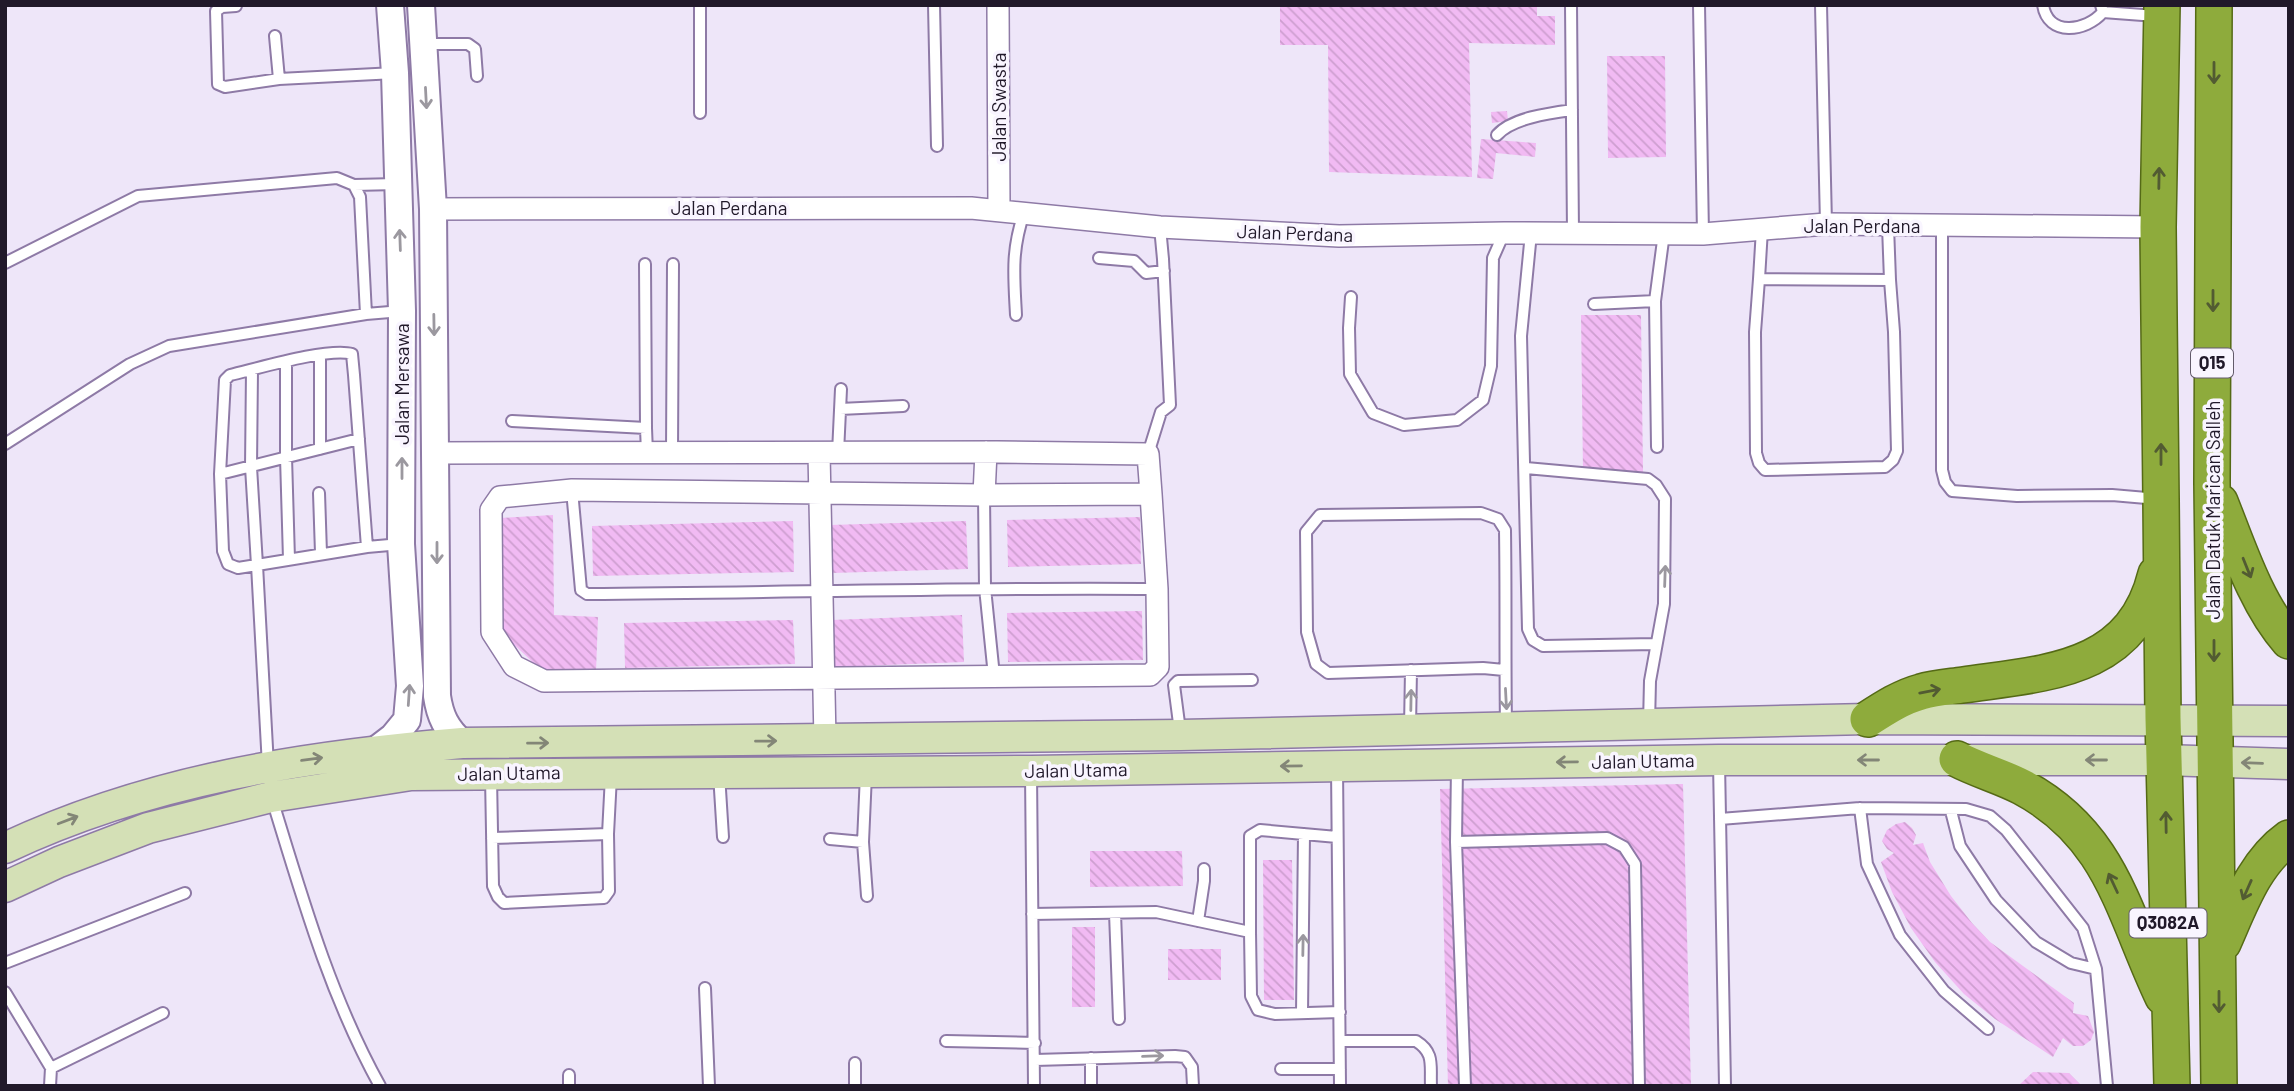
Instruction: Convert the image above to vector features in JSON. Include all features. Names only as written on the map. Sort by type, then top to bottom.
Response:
[{"type":"highway","name":"Jalan Datuk Marican Salleh","points":[[2214,5],[2212,482],[2219,1086]]},
{"type":"highway","points":[[2162,11],[2158,227],[2164,760]]},
{"type":"highway","points":[[2212,482],[2259,598],[2274,625],[2289,641]]},
{"type":"highway","points":[[1868,719],[1921,691],[2057,671],[2080,664],[2098,654],[2130,628],[2143,609],[2163,547]]},
{"type":"highway","points":[[1958,759],[2021,787],[2080,830],[2098,853],[2112,880],[2170,1013]]},
{"type":"highway","name":"Q3082A","points":[[2164,760],[2172,1086]]},
{"type":"highway","points":[[2219,953],[2253,876],[2280,844],[2289,838]]},
{"type":"main road","name":"Jalan Utama","points":[[5,848],[58,824],[148,794],[268,766],[376,750],[462,743],[1181,735],[1868,719],[2289,720]]},
{"type":"main road","name":"Jalan Utama","points":[[5,887],[58,862],[148,828],[271,797],[411,775],[1031,771],[1719,760],[2164,760],[2289,764]]},
{"type":"street","name":"Jalan Mersawa","points":[[376,750],[393,737],[407,720],[410,686],[401,544],[402,311],[395,73],[390,5]]},
{"type":"street","name":"Jalan Mersawa","points":[[421,5],[433,209],[437,696],[440,715],[450,733],[462,743]]},
{"type":"street","name":"Jalan Swasta","points":[[998,5],[999,210]]},
{"type":"street","name":"Jalan Perdana","points":[[433,209],[971,208],[1160,227],[1339,236],[1703,234],[1826,224],[2158,227]]},
{"type":"street","points":[[984,495],[986,452]]},
{"type":"street","points":[[436,453],[1148,454],[1152,494],[1157,589],[1158,667],[1150,675],[544,681],[514,666],[492,632],[491,510],[500,497],[572,490],[984,495],[1152,494]]},
{"type":"street","points":[[570,453],[572,490]]},
{"type":"street","points":[[825,740],[821,592],[822,493],[829,453]]},
{"type":"lane","points":[[700,5],[700,113]]},
{"type":"lane","points":[[934,5],[937,146]]},
{"type":"lane","points":[[1571,5],[1573,233]]},
{"type":"lane","points":[[1699,5],[1703,234]]},
{"type":"lane","points":[[1821,5],[1826,224]]},
{"type":"lane","points":[[2043,5],[2050,23],[2059,28],[2084,27],[2096,21],[2102,9],[2162,11]]},
{"type":"lane","points":[[236,6],[222,7],[216,11],[218,84],[225,87],[279,79],[395,73]]},
{"type":"lane","points":[[275,36],[279,79]]},
{"type":"lane","points":[[423,44],[468,44],[475,49],[477,76]]},
{"type":"lane","points":[[1497,135],[1502,130],[1539,115],[1572,110]]},
{"type":"lane","points":[[5,262],[138,196],[337,178],[354,185],[398,184]]},
{"type":"lane","points":[[354,185],[360,197],[366,314]]},
{"type":"lane","points":[[1016,315],[1013,259],[1016,237],[1024,213]]},
{"type":"lane","points":[[1762,229],[1755,332],[1756,453],[1765,470],[1885,467],[1893,460],[1897,451],[1888,226]]},
{"type":"lane","points":[[1942,226],[1942,470],[1945,482],[1952,491],[2017,496],[2112,495],[2161,499]]},
{"type":"lane","points":[[1148,454],[1161,412],[1170,405],[1160,227]]},
{"type":"lane","points":[[1351,298],[1350,374],[1373,413],[1404,425],[1457,420],[1483,400],[1491,366],[1493,258],[1504,233]]},
{"type":"lane","points":[[1531,233],[1521,336],[1528,629],[1533,639],[1543,646],[1655,643]]},
{"type":"lane","points":[[1657,447],[1655,301],[1664,233]]},
{"type":"lane","points":[[1099,258],[1134,261],[1146,272],[1164,271]]},
{"type":"lane","points":[[645,264],[647,453]]},
{"type":"lane","points":[[672,452],[673,264]]},
{"type":"lane","points":[[1759,279],[1890,280]]},
{"type":"lane","points":[[1594,304],[1655,301]]},
{"type":"lane","points":[[5,444],[130,364],[169,346],[366,314],[402,311]]},
{"type":"lane","points":[[366,547],[352,354],[342,351],[230,375],[225,380],[220,474],[223,551],[228,564],[238,568],[321,553],[401,544]]},
{"type":"lane","points":[[320,356],[320,449]]},
{"type":"lane","points":[[286,362],[289,559]]},
{"type":"lane","points":[[251,370],[251,467],[268,766]]},
{"type":"lane","points":[[829,453],[840,409],[841,389]]},
{"type":"lane","points":[[840,409],[903,406]]},
{"type":"lane","points":[[512,421],[646,428]]},
{"type":"lane","points":[[220,474],[359,439]]},
{"type":"lane","points":[[1526,468],[1648,479],[1656,485],[1665,499],[1664,604],[1650,681],[1649,724]]},
{"type":"lane","points":[[572,490],[581,590],[587,594],[821,592],[985,587],[1157,589]]},
{"type":"lane","points":[[319,493],[321,553]]},
{"type":"lane","points":[[984,495],[985,587],[994,676]]},
{"type":"lane","points":[[1504,670],[1483,667],[1328,673],[1316,664],[1307,632],[1306,532],[1320,515],[1481,513],[1498,519],[1505,530],[1506,728]]},
{"type":"lane","points":[[1410,730],[1411,670]]},
{"type":"lane","points":[[1181,735],[1174,685],[1178,681],[1252,680]]},
{"type":"lane","points":[[1719,760],[1725,1086]]},
{"type":"lane","points":[[1457,763],[1456,842],[1465,1086]]},
{"type":"lane","points":[[1337,765],[1340,1086]]},
{"type":"lane","points":[[1031,771],[1034,1086]]},
{"type":"lane","points":[[719,772],[723,837]]},
{"type":"lane","points":[[866,772],[863,842],[867,896]]},
{"type":"lane","points":[[491,773],[493,886],[504,903],[604,898],[610,891],[608,834],[611,773]]},
{"type":"lane","points":[[271,797],[316,942],[362,1054],[380,1086]]},
{"type":"lane","points":[[1720,819],[1860,808],[1951,811],[1966,809],[1990,816],[2006,830],[2083,929],[2096,969],[2107,1086]]},
{"type":"lane","points":[[1860,808],[1867,864],[1900,935],[1944,991],[1988,1030]]},
{"type":"lane","points":[[1951,811],[1960,846],[1996,900],[2036,942],[2071,963],[2096,969]]},
{"type":"lane","points":[[1336,837],[1260,830],[1250,836],[1251,996],[1258,1010],[1275,1014],[1340,1012]]},
{"type":"lane","points":[[492,838],[608,834]]},
{"type":"lane","points":[[1302,1013],[1304,834]]},
{"type":"lane","points":[[1456,842],[1607,838],[1624,847],[1635,864],[1639,1086]]},
{"type":"lane","points":[[830,839],[863,842]]},
{"type":"lane","points":[[1198,921],[1204,869]]},
{"type":"lane","points":[[5,963],[185,893]]},
{"type":"lane","points":[[1032,914],[1156,912],[1250,932]]},
{"type":"lane","points":[[1115,914],[1119,1019]]},
{"type":"lane","points":[[705,988],[709,1086]]},
{"type":"lane","points":[[5,992],[51,1068],[50,1086]]},
{"type":"lane","points":[[51,1068],[163,1013]]},
{"type":"lane","points":[[946,1041],[1035,1043]]},
{"type":"lane","points":[[1340,1041],[1416,1041],[1427,1048],[1430,1056],[1431,1086]]},
{"type":"lane","points":[[1035,1060],[1185,1057],[1192,1067],[1193,1086]]},
{"type":"lane","points":[[1091,1058],[1091,1086]]},
{"type":"lane","points":[[855,1063],[855,1086]]},
{"type":"lane","points":[[1281,1069],[1340,1069]]},
{"type":"building","points":[[1280,5],[1537,6],[1537,16],[1555,16],[1555,45],[1469,43],[1472,177],[1329,172],[1328,45],[1280,45]]},
{"type":"building","points":[[1607,56],[1665,56],[1666,157],[1608,158]]},
{"type":"building","points":[[1507,111],[1508,121],[1492,123],[1491,112]]},
{"type":"building","points":[[1481,139],[1536,143],[1535,157],[1496,153],[1493,179],[1477,178]]},
{"type":"building","points":[[1581,315],[1641,315],[1643,472],[1583,472]]},
{"type":"building","points":[[553,515],[554,615],[598,617],[596,672],[543,672],[503,634],[500,518]]},
{"type":"building","points":[[1140,517],[1141,564],[1008,567],[1007,520]]},
{"type":"building","points":[[793,521],[794,572],[593,576],[592,526]]},
{"type":"building","points":[[966,521],[968,569],[832,573],[830,525]]},
{"type":"building","points":[[1142,611],[1143,660],[1008,662],[1007,613]]},
{"type":"building","points":[[962,615],[964,662],[834,667],[832,620]]},
{"type":"building","points":[[793,620],[795,664],[625,668],[624,623]]},
{"type":"building","points":[[1683,784],[1691,1086],[1448,1086],[1440,789]]},
{"type":"building","points":[[1905,822],[1916,835],[1913,845],[1923,843],[1930,862],[1972,923],[1990,942],[2074,1003],[2073,1013],[2088,1016],[2094,1032],[2091,1040],[2083,1046],[2073,1046],[2063,1038],[2053,1057],[1995,1019],[1964,994],[1935,962],[1911,928],[1892,892],[1881,862],[1894,853],[1887,849],[1882,841],[1887,830]]},
{"type":"building","points":[[1090,851],[1182,851],[1183,886],[1090,887]]},
{"type":"building","points":[[1263,860],[1292,860],[1294,1000],[1264,1000]]},
{"type":"building","points":[[1072,927],[1095,927],[1095,1007],[1072,1007]]},
{"type":"building","points":[[1168,949],[1221,949],[1221,980],[1168,980]]},
{"type":"building","points":[[2033,1072],[2069,1073],[2082,1086],[2018,1086]]}]
